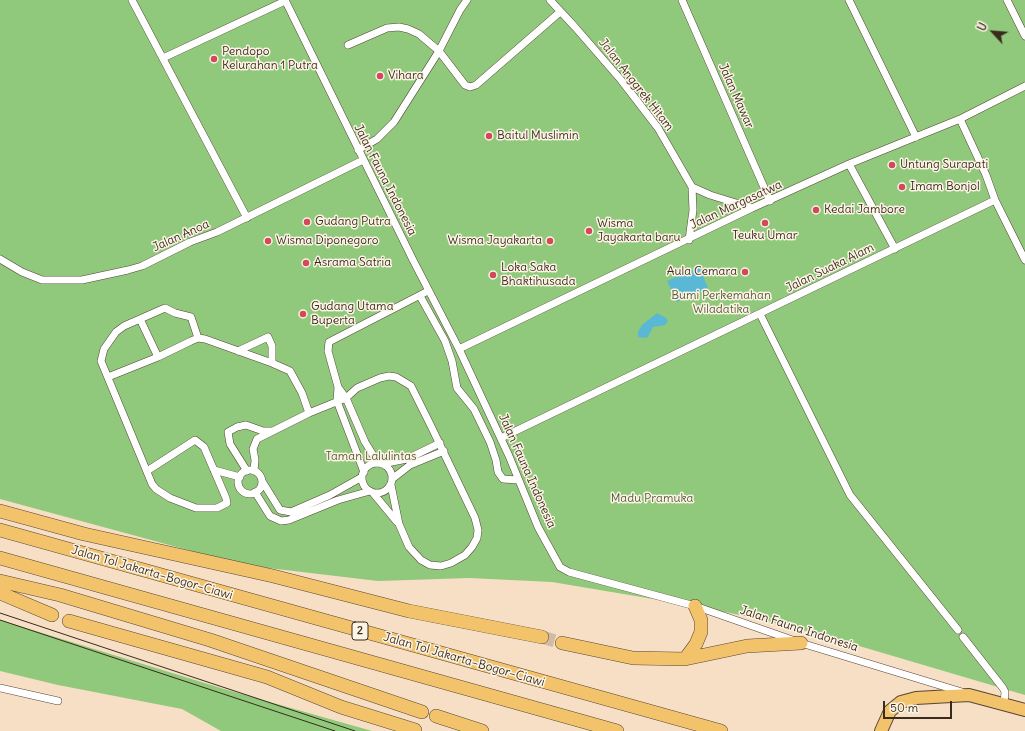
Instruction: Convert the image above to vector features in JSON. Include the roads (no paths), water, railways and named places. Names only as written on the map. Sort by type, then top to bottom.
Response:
[{"type":"highway","points":[[0,511],[99,538],[272,576],[409,611],[542,638]]},
{"type":"highway","name":"Jalan Tol Jakarta–Bogor–Ciawi","points":[[0,530],[721,731]]},
{"type":"highway","name":"2","points":[[0,558],[617,731]]},
{"type":"highway","points":[[0,581],[60,595],[210,640],[422,712]]},
{"type":"highway","points":[[0,593],[52,615]]},
{"type":"highway","points":[[685,658],[696,644],[701,632],[701,620],[695,606]]},
{"type":"highway","points":[[69,621],[267,677],[341,707],[415,730]]},
{"type":"highway","points":[[562,643],[633,658],[685,658],[748,646],[801,643]]},
{"type":"highway","points":[[882,728],[890,711],[901,702],[916,698],[969,695],[1004,703],[1025,710]]},
{"type":"highway","points":[[436,716],[482,731]]},
{"type":"street","points":[[132,0],[247,218]]},
{"type":"street","points":[[163,58],[285,0]]},
{"type":"street","name":"Jalan Fauna Indonesia","points":[[285,0],[428,291],[459,350],[501,438],[538,527],[560,567],[564,570],[695,606],[801,643],[969,695]]},
{"type":"street","points":[[358,150],[377,140],[394,122],[439,51],[467,0]]},
{"type":"street","name":"Jalan Anggrek Hitam","points":[[550,0],[575,27],[658,128],[692,187],[693,210],[689,240]]},
{"type":"street","name":"Jalan Mawar","points":[[682,0],[770,201]]},
{"type":"street","points":[[849,0],[916,136]]},
{"type":"street","points":[[1007,0],[1025,36]]},
{"type":"street","points":[[348,45],[387,28],[398,27],[419,34],[439,51],[465,85],[470,87],[476,85],[560,12]]},
{"type":"street","name":"Jalan Margasatwa","points":[[459,350],[689,240],[752,208],[849,164],[960,118],[1025,86]]},
{"type":"street","points":[[960,118],[996,200],[1025,260]]},
{"type":"street","name":"Jalan Anoa","points":[[0,259],[22,272],[42,280],[82,280],[142,266],[190,242],[247,218],[363,160]]},
{"type":"street","points":[[849,164],[895,249]]},
{"type":"street","points":[[692,187],[710,195],[752,208]]},
{"type":"street","name":"Jalan Suaka Alam","points":[[501,438],[996,200]]},
{"type":"street","points":[[399,524],[372,492],[364,485],[363,475],[337,401],[338,387],[328,351],[329,342],[428,291]]},
{"type":"street","points":[[420,296],[445,341],[452,361],[457,388],[474,409],[490,442],[498,472],[503,479],[518,480]]},
{"type":"street","points":[[148,470],[195,440],[204,447],[227,503],[224,506],[208,509],[185,504],[159,492],[152,484],[148,470],[102,361],[104,349],[116,332],[140,319],[167,308],[175,313],[191,318],[198,338]]},
{"type":"street","points":[[760,314],[850,495],[864,515],[958,630]]},
{"type":"street","points":[[140,319],[158,357]]},
{"type":"street","points":[[238,350],[268,337],[272,346],[272,362]]},
{"type":"street","points":[[108,377],[158,357],[198,338],[214,341],[272,362],[286,369],[293,374],[309,413]]},
{"type":"street","points":[[214,470],[240,477],[250,471],[255,460],[253,451],[254,443],[274,430],[309,413],[346,398],[357,388],[380,378],[389,376],[404,381],[411,386],[444,451],[475,518],[478,530],[477,538],[465,555],[451,563],[441,566],[430,566],[413,554],[399,524],[388,468],[380,464],[365,442],[346,398],[338,387]]},
{"type":"street","points":[[274,430],[262,432],[246,425],[236,427],[228,432],[230,444],[250,471],[260,474],[262,481],[280,510],[291,512],[330,495],[363,475],[369,466],[407,459],[440,443]]},
{"type":"street","points":[[255,492],[270,516],[282,521],[289,520],[338,500],[372,492],[383,492],[391,482],[410,465],[444,451]]},
{"type":"street","points":[[240,477],[239,485],[244,492],[255,492],[260,488],[262,481]]},
{"type":"street","points":[[963,637],[1003,688],[1005,692],[1004,703]]},
{"type":"street","points":[[0,688],[58,702]]},
{"type":"water","points":[[699,267],[708,288],[677,302],[667,281]]},
{"type":"water","points":[[657,313],[666,318],[668,321],[665,325],[653,327],[647,338],[638,337],[638,332],[642,325]]},
{"type":"tunnel","points":[[542,637],[562,643]]},
{"type":"tram line","points":[[0,613],[355,731]]},
{"type":"tram line","points":[[0,620],[335,731]]},
{"type":"place","name":"Pendopo Kelurahan 1 Putra","points":[[214,59]]},
{"type":"place","name":"Vihara","points":[[380,76]]},
{"type":"place","name":"Baitul Muslimin","points":[[489,136]]},
{"type":"place","name":"Untung Surapati","points":[[892,165]]},
{"type":"place","name":"Imam Bonjol","points":[[902,187]]},
{"type":"place","name":"Kedai Jambore","points":[[816,210]]},
{"type":"place","name":"Gudang Putra","points":[[307,222]]},
{"type":"place","name":"Teuku Umar","points":[[765,223]]},
{"type":"place","name":"Wisma Jayakarta baru","points":[[589,231]]},
{"type":"place","name":"Wisma Diponegoro","points":[[268,241]]},
{"type":"place","name":"Wisma Jayakarta","points":[[550,241]]},
{"type":"place","name":"Asrama Satria","points":[[306,263]]},
{"type":"place","name":"Aula Cemara","points":[[745,272]]},
{"type":"place","name":"Loka Saka Bhaktihusada","points":[[493,275]]},
{"type":"place","name":"Gudang Utama Buperta","points":[[303,314]]},
{"type":"park label","name":"Bumi Perkemahan Wiladatika","points":[[721,303]]},
{"type":"park label","name":"Taman Lalulintas","points":[[371,457]]},
{"type":"park label","name":"Madu Pramuka","points":[[652,499]]}]
